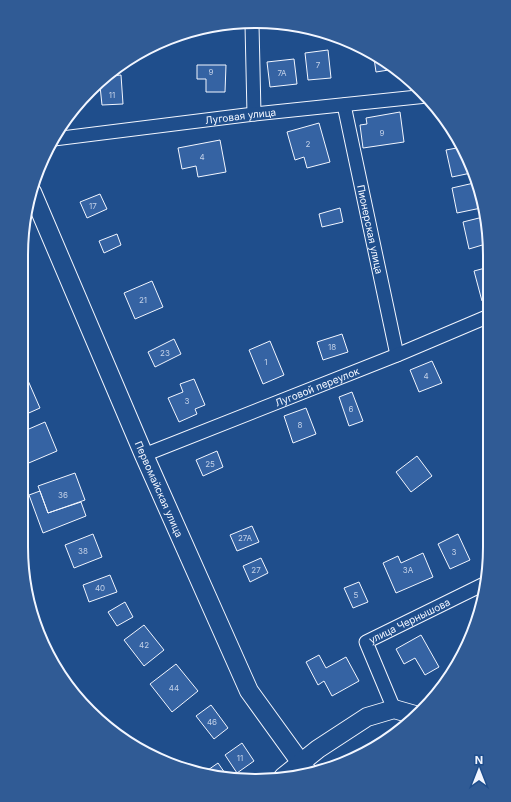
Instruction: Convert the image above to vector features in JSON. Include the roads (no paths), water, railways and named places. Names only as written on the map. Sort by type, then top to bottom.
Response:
[{"type":"main road","name":"Первомайская улица","points":[[35,200],[144,455],[249,691],[305,768]]},
{"type":"main road","points":[[305,768],[318,749],[367,717],[394,709],[410,714]]},
{"type":"street","points":[[252,28],[254,114]]},
{"type":"street","name":"Луговая улица","points":[[60,138],[254,114],[418,97]]},
{"type":"street","name":"Пионерская улица","points":[[344,105],[397,355]]},
{"type":"street","name":"Луговой переулок","points":[[144,455],[397,355],[483,319]]},
{"type":"street","name":"улица Чернышова","points":[[394,709],[366,642],[480,586]]}]
